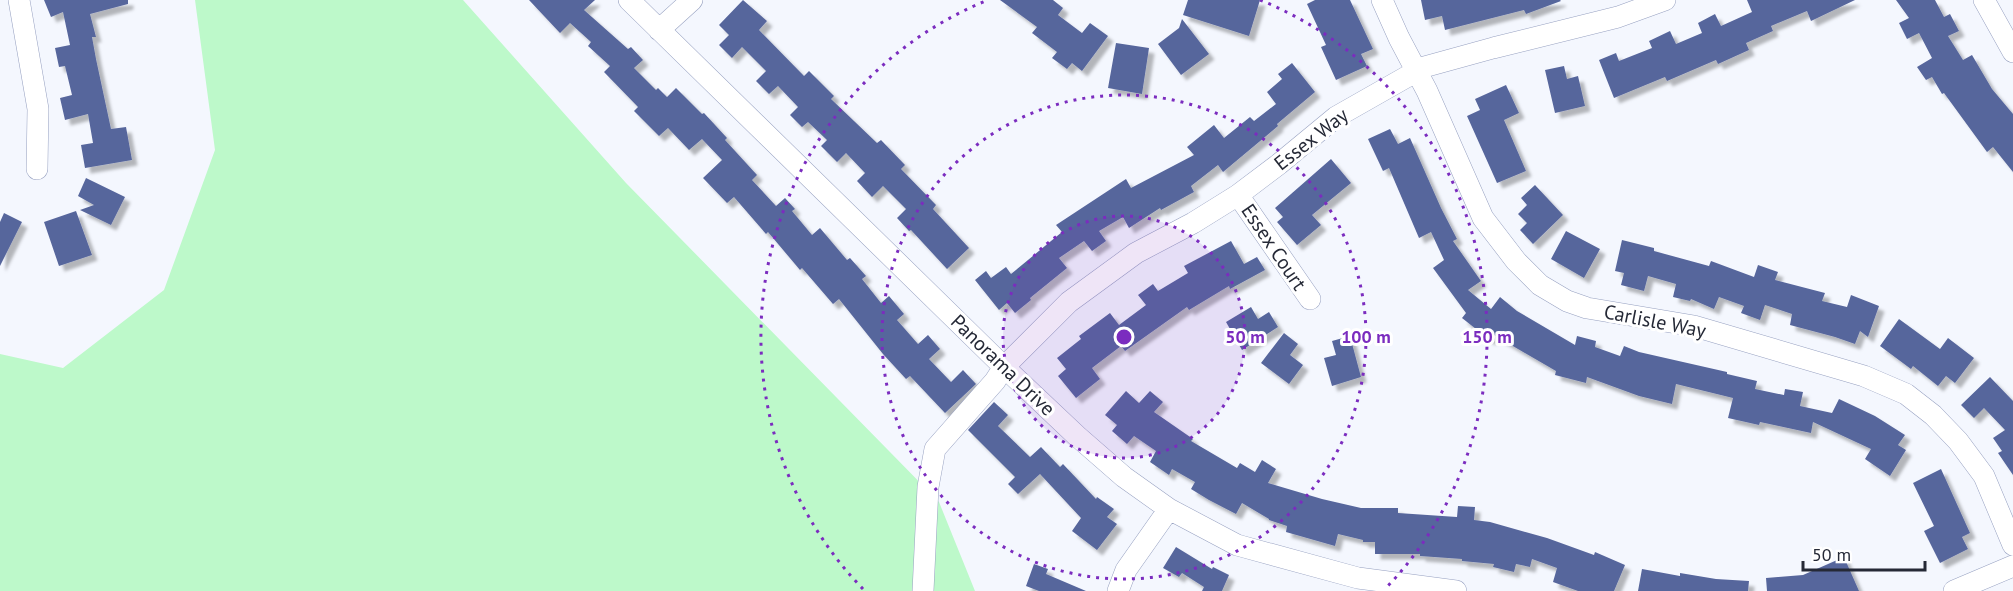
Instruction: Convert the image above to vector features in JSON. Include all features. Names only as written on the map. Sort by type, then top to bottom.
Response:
[{"type":"street","points":[[19,0],[38,109],[37,169]]},
{"type":"street","name":"Panorama Drive","points":[[629,0],[1004,367],[1124,477],[1169,509],[1237,545],[1358,578],[1456,591]]},
{"type":"street","points":[[659,30],[692,0]]},
{"type":"street","name":"Carlisle Way","points":[[1382,0],[1483,218],[1516,261],[1540,285],[1567,301],[1587,308],[1694,326],[1864,376],[1906,394],[1933,415],[1984,476],[2013,545]]},
{"type":"street","name":"Essex Way","points":[[923,591],[928,487],[935,449],[995,381],[1004,367],[1069,302],[1136,252],[1193,223],[1238,195],[1336,117],[1416,71],[1493,48],[1618,17],[1665,0]]},
{"type":"street","points":[[1984,0],[2013,52]]},
{"type":"street","name":"Essex Court","points":[[1238,195],[1310,299]]},
{"type":"street","points":[[1118,591],[1126,570],[1169,509]]},
{"type":"street","points":[[1954,591],[2013,566]]},
{"type":"green space","points":[[195,0],[463,0],[626,183],[939,502],[975,591],[0,591],[0,354],[63,368],[164,290],[215,150]]},
{"type":"building","points":[[44,0],[128,0],[128,4],[90,14],[96,37],[92,37],[96,59],[111,129],[126,127],[132,160],[85,168],[81,145],[93,143],[88,114],[65,120],[60,98],[72,95],[65,66],[59,67],[55,48],[70,45],[63,12],[51,17]]},
{"type":"building","points":[[529,0],[595,0],[584,10],[628,49],[631,47],[643,60],[634,68],[656,90],[658,88],[667,97],[676,88],[702,114],[704,113],[757,175],[752,180],[776,206],[785,198],[795,209],[792,211],[812,235],[820,228],[847,260],[850,258],[866,276],[862,279],[881,303],[889,296],[904,314],[897,320],[918,344],[928,335],[940,349],[929,359],[951,382],[963,370],[976,384],[945,413],[910,376],[906,379],[839,299],[833,304],[734,197],[727,203],[703,178],[722,160],[702,139],[689,150],[668,128],[659,136],[634,111],[638,107],[604,72],[610,66],[588,46],[591,42],[570,23],[560,33]]},
{"type":"building","points":[[743,0],[767,21],[759,30],[804,76],[809,71],[834,96],[831,99],[877,143],[881,140],[905,165],[901,169],[936,205],[933,209],[969,248],[947,269],[897,218],[906,209],[883,186],[872,197],[857,181],[865,173],[846,153],[837,162],[821,146],[827,140],[808,122],[802,127],[790,115],[798,107],[778,86],[769,94],[756,81],[766,71],[742,47],[732,58],[719,45],[729,35],[719,25]]},
{"type":"building","points":[[1000,0],[1053,0],[1063,8],[1058,15],[1082,33],[1090,23],[1108,36],[1082,71],[1072,63],[1067,69],[1052,58],[1057,52],[1032,33],[1037,27]]},
{"type":"building","points":[[1188,0],[1260,0],[1249,36],[1183,15]]},
{"type":"building","points":[[1315,0],[1350,0],[1373,49],[1361,54],[1367,66],[1336,80],[1321,47],[1326,45],[1307,4]]},
{"type":"building","points":[[1421,0],[1561,1],[1526,14],[1524,10],[1445,30],[1442,16],[1425,20]]},
{"type":"building","points":[[1747,0],[1855,0],[1811,21],[1807,11],[1771,26],[1773,31],[1746,43],[1749,50],[1718,64],[1716,60],[1667,81],[1665,77],[1614,98],[1599,60],[1616,53],[1619,61],[1652,48],[1649,41],[1670,31],[1676,44],[1702,33],[1698,23],[1715,14],[1721,26],[1752,12]]},
{"type":"building","points":[[1896,0],[1935,0],[1944,17],[1950,14],[1959,31],[1948,36],[1963,60],[1972,55],[1992,89],[2013,114],[2013,172],[1993,147],[1987,152],[1944,93],[1942,94],[1932,77],[1926,80],[1917,67],[1932,58],[1919,33],[1907,39],[1899,23],[1909,18]]},
{"type":"building","points":[[1182,19],[1209,54],[1181,75],[1158,44],[1179,28]]},
{"type":"building","points":[[1116,43],[1149,48],[1142,94],[1108,88]]},
{"type":"building","points":[[1292,63],[1315,92],[1223,172],[1218,165],[1191,186],[1194,192],[1161,210],[1160,208],[1129,228],[1123,217],[1099,231],[1106,241],[1092,251],[1084,241],[1059,258],[1067,268],[1015,313],[1007,303],[999,310],[975,280],[986,271],[991,278],[1006,267],[1011,274],[1062,232],[1056,225],[1126,179],[1131,188],[1194,155],[1187,147],[1214,125],[1224,138],[1250,117],[1254,121],[1276,104],[1267,92],[1282,79],[1278,74]]},
{"type":"building","points":[[1564,66],[1567,79],[1578,76],[1585,106],[1555,113],[1545,70]]},
{"type":"building","points":[[1506,85],[1519,113],[1504,120],[1526,171],[1497,183],[1467,116],[1480,110],[1475,99]]},
{"type":"building","points":[[1390,129],[1398,144],[1410,138],[1457,239],[1453,241],[1481,281],[1468,290],[1491,309],[1500,297],[1517,311],[1575,345],[1577,336],[1596,341],[1595,347],[1620,356],[1624,346],[1639,352],[1757,381],[1755,389],[1784,395],[1785,389],[1803,392],[1800,406],[1832,413],[1839,399],[1875,416],[1905,435],[1898,445],[1906,450],[1890,476],[1865,459],[1871,449],[1813,422],[1811,433],[1728,418],[1733,398],[1676,384],[1672,404],[1639,396],[1587,377],[1586,383],[1555,375],[1556,371],[1494,335],[1490,340],[1462,318],[1466,313],[1433,268],[1444,260],[1431,232],[1419,238],[1389,168],[1383,171],[1368,139]]},
{"type":"building","points":[[1331,159],[1351,183],[1312,215],[1321,225],[1297,245],[1277,222],[1283,217],[1275,208]]},
{"type":"building","points":[[86,178],[125,197],[111,225],[80,210],[94,205],[78,196]]},
{"type":"building","points":[[1535,185],[1563,215],[1533,244],[1520,230],[1527,223],[1518,214],[1527,205],[1521,198]]},
{"type":"building","points":[[76,211],[92,255],[59,266],[44,222]]},
{"type":"building","points":[[4,213],[22,222],[0,266],[0,222]]},
{"type":"building","points":[[1566,231],[1600,249],[1584,278],[1551,259]]},
{"type":"building","points":[[1622,240],[1709,266],[1711,261],[1754,277],[1758,265],[1778,272],[1775,280],[1825,293],[1822,301],[1847,307],[1851,295],[1879,306],[1868,337],[1860,331],[1855,344],[1790,325],[1792,314],[1765,305],[1760,320],[1741,313],[1744,306],[1719,297],[1714,309],[1691,299],[1690,301],[1673,297],[1676,284],[1648,276],[1644,291],[1621,285],[1624,273],[1615,271]]},
{"type":"building","points":[[1231,241],[1244,264],[1257,257],[1265,270],[1230,289],[1229,286],[1189,310],[1187,307],[1125,351],[1121,346],[1092,368],[1100,379],[1076,398],[1058,376],[1066,369],[1057,358],[1081,339],[1079,336],[1110,313],[1119,325],[1146,305],[1138,295],[1153,284],[1158,291],[1188,273],[1184,266]]},
{"type":"building","points":[[1251,307],[1258,319],[1269,312],[1278,327],[1242,350],[1226,322]]},
{"type":"building","points":[[1899,319],[1940,349],[1948,338],[1974,358],[1955,383],[1946,376],[1938,386],[1913,366],[1911,369],[1880,346]]},
{"type":"building","points":[[1284,333],[1298,344],[1290,355],[1303,365],[1289,384],[1261,363]]},
{"type":"building","points":[[1350,336],[1361,377],[1332,386],[1324,358],[1336,355],[1332,341]]},
{"type":"building","points":[[1990,377],[2013,401],[2013,475],[1998,453],[2002,451],[1993,438],[2005,430],[1984,408],[1974,418],[1961,405]]},
{"type":"building","points":[[1126,391],[1139,403],[1150,391],[1163,402],[1154,412],[1193,439],[1191,441],[1237,468],[1240,463],[1255,472],[1262,460],[1276,469],[1268,483],[1361,508],[1398,508],[1398,513],[1457,517],[1458,506],[1475,507],[1474,520],[1490,522],[1547,538],[1594,555],[1595,552],[1625,565],[1614,591],[1578,591],[1553,582],[1557,568],[1532,559],[1530,567],[1516,564],[1514,572],[1493,567],[1494,564],[1462,561],[1462,559],[1420,556],[1420,554],[1375,554],[1375,542],[1363,542],[1363,540],[1338,534],[1335,546],[1286,532],[1287,526],[1269,520],[1242,503],[1236,514],[1209,500],[1191,489],[1195,482],[1172,469],[1169,475],[1150,462],[1156,451],[1134,436],[1127,444],[1112,431],[1117,425],[1105,415]]},
{"type":"building","points":[[994,402],[1008,415],[998,426],[1030,457],[1041,447],[1060,467],[1063,464],[1096,499],[1097,497],[1114,509],[1107,517],[1117,524],[1097,550],[1072,531],[1081,518],[1040,474],[1018,494],[1008,484],[1015,477],[968,430]]},
{"type":"building","points":[[1941,469],[1970,533],[1962,537],[1968,549],[1940,563],[1924,531],[1934,526],[1913,483]]},
{"type":"building","points":[[1176,547],[1212,569],[1213,567],[1229,575],[1222,591],[1202,591],[1204,587],[1182,573],[1179,577],[1163,568]]},
{"type":"building","points":[[1844,557],[1859,591],[1767,591],[1766,578],[1803,575]]},
{"type":"building","points":[[1034,564],[1048,569],[1046,574],[1086,591],[1039,591],[1026,586]]},
{"type":"building","points":[[1642,569],[1680,576],[1680,573],[1716,579],[1749,581],[1748,591],[1638,591]]}]
